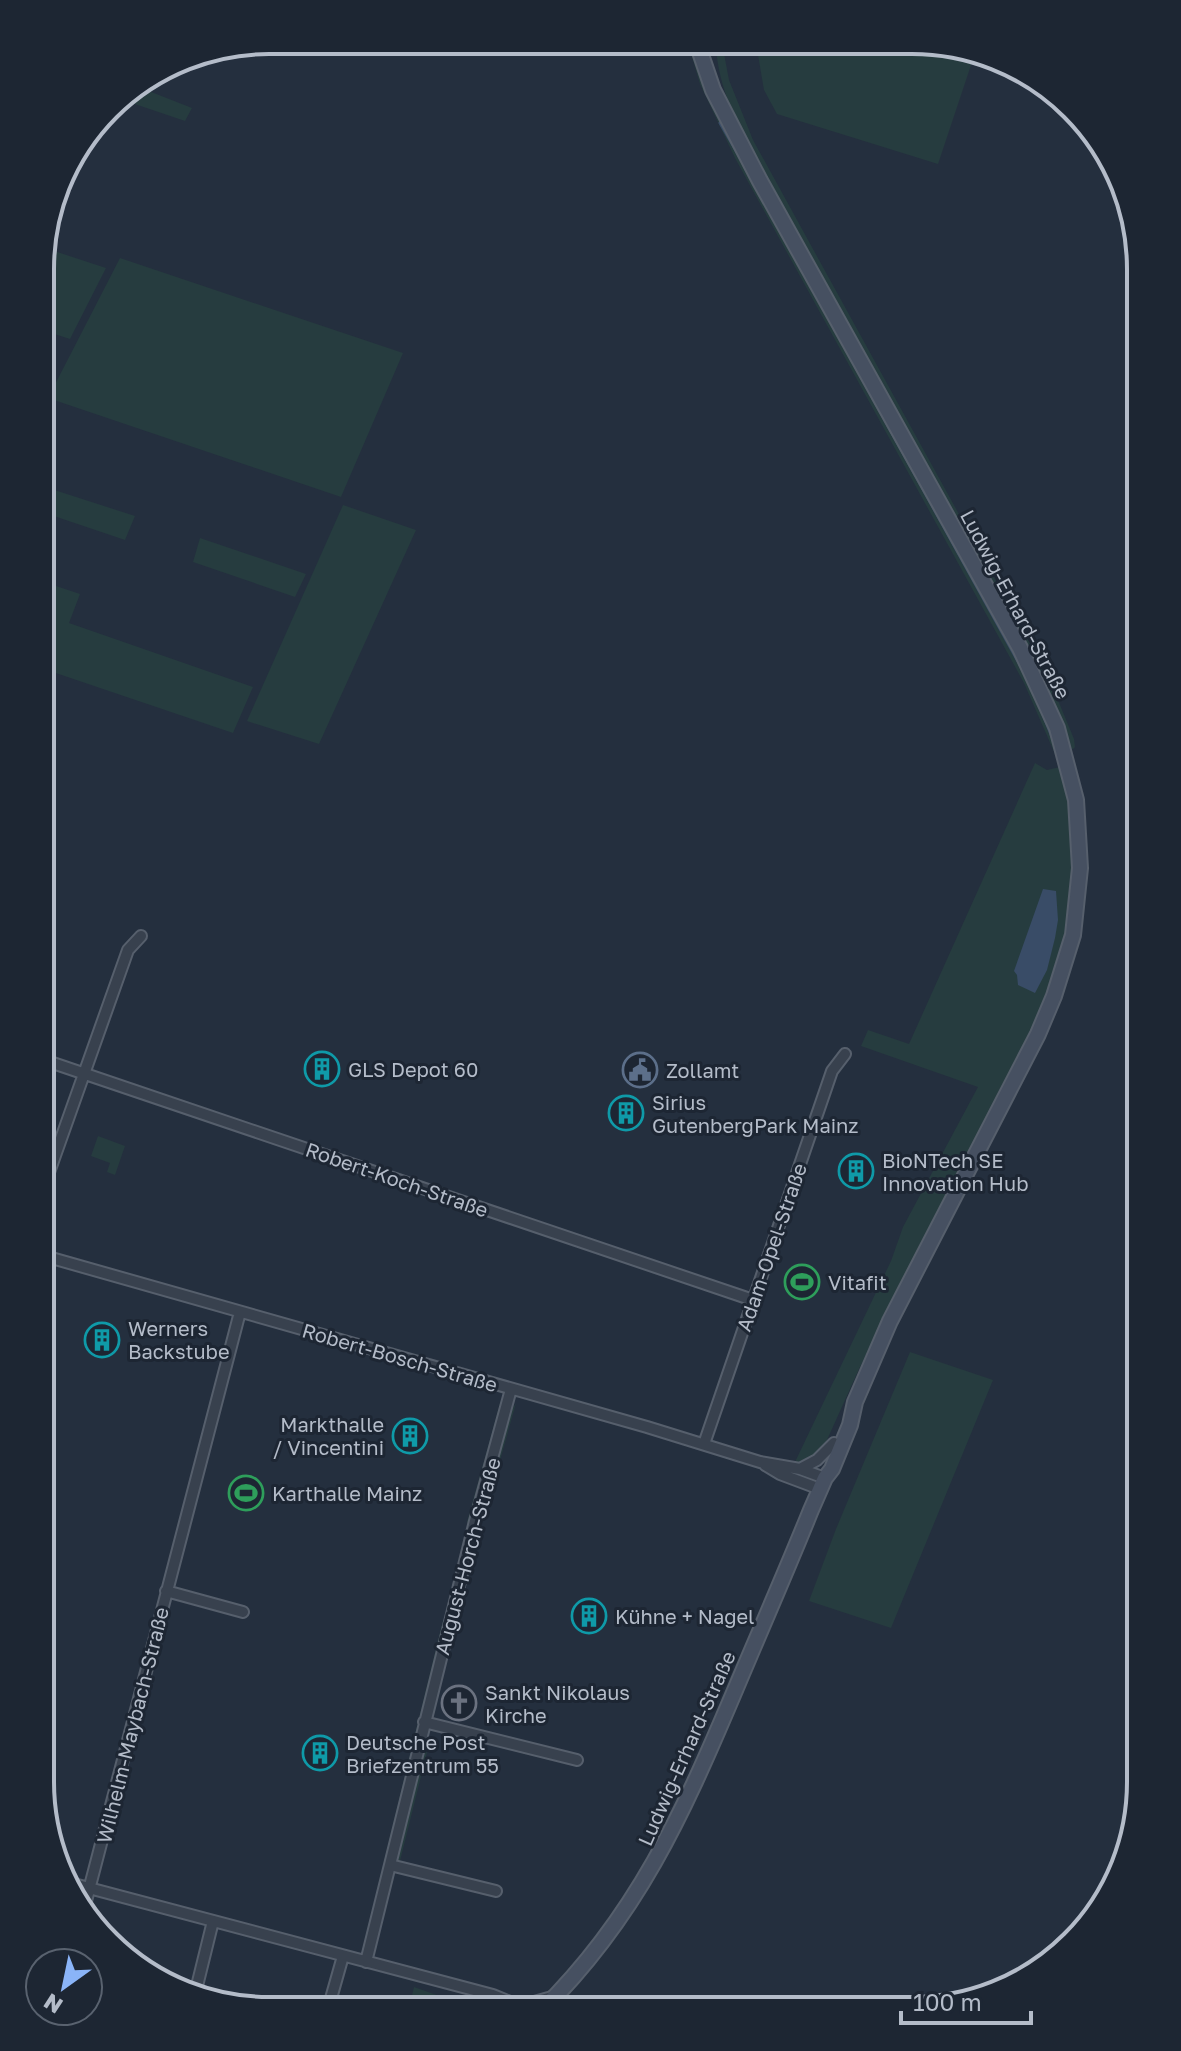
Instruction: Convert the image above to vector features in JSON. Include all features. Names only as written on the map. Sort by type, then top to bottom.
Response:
[{"type":"main road","name":"Ludwig-Erhard-Straße","points":[[700,54],[726,116],[768,195],[1031,668],[1057,728],[1076,800],[1079,839],[1073,935],[1054,996],[1021,1068],[890,1321],[855,1402],[843,1421],[826,1464],[822,1484]]},
{"type":"main road","name":"Ludwig-Erhard-Straße","points":[[711,54],[726,116]]},
{"type":"main road","name":"Ludwig-Erhard-Straße","points":[[557,1995],[618,1922],[667,1841],[702,1768],[822,1484],[832,1469],[850,1425],[855,1402]]},
{"type":"street","points":[[54,1159],[128,950],[141,936]]},
{"type":"street","name":"Adam-Opel-Straße","points":[[704,1444],[832,1071],[845,1054]]},
{"type":"street","name":"Robert-Koch-Straße","points":[[54,1063],[753,1300]]},
{"type":"street","name":"Robert-Bosch-Straße","points":[[54,1259],[760,1462],[800,1469],[822,1484]]},
{"type":"street","name":"Wilhelm-Maybach-Straße","points":[[87,1897],[240,1312]]},
{"type":"street","name":"August-Horch-Straße","points":[[366,1962],[424,1722],[511,1389]]},
{"type":"street","points":[[800,1469],[812,1464],[834,1443]]},
{"type":"street","name":"Robert-Bosch-Straße","points":[[760,1462],[780,1474],[822,1484]]},
{"type":"street","name":"Wilhelm-Maybach-Straße","points":[[166,1591],[243,1612]]},
{"type":"street","points":[[424,1722],[577,1760]]},
{"type":"street","points":[[390,1865],[496,1891]]},
{"type":"street","points":[[81,1886],[497,1997]]},
{"type":"street","points":[[197,1985],[213,1921]]},
{"type":"street","points":[[331,1997],[343,1956]]},
{"type":"street","points":[[468,1989],[481,1997]]},
{"type":"street","points":[[550,1997],[557,1995]]},
{"type":"green space","points":[[691,54],[726,131],[1031,681],[1059,752],[1055,754],[1024,683],[735,158],[700,84]]},
{"type":"green space","points":[[717,54],[724,54],[729,80],[753,140],[1048,676],[1074,739],[1073,749],[1069,748],[759,168],[737,123]]},
{"type":"green space","points":[[758,54],[926,54],[972,63],[938,164],[777,114],[764,90]]},
{"type":"green space","points":[[149,91],[192,108],[185,121],[132,103]]},
{"type":"green space","points":[[55,251],[106,268],[70,339],[54,334]]},
{"type":"green space","points":[[120,258],[403,353],[341,497],[54,400],[54,386]]},
{"type":"green space","points":[[54,490],[135,516],[125,540],[54,516]]},
{"type":"green space","points":[[343,505],[416,530],[319,744],[247,721]]},
{"type":"green space","points":[[200,538],[306,574],[295,597],[193,562]]},
{"type":"green space","points":[[54,585],[80,594],[69,623],[253,687],[233,733],[54,672]]},
{"type":"green space","points":[[1035,763],[1047,770],[1060,767],[1069,795],[1074,853],[1067,937],[1055,979],[1020,1061],[859,1369],[827,1440],[815,1458],[799,1464],[795,1462],[891,1261],[903,1227],[978,1087],[861,1046],[868,1030],[909,1044]]},
{"type":"green space","points":[[98,1136],[125,1146],[115,1175],[107,1172],[110,1163],[91,1156]]},
{"type":"green space","points":[[910,1352],[993,1380],[891,1628],[809,1601]]},
{"type":"green space","points":[[501,1400],[500,1408],[468,1523],[467,1522]]},
{"type":"green space","points":[[516,1403],[489,1500],[486,1499]]},
{"type":"green space","points":[[443,1620],[445,1620],[364,1943]]},
{"type":"green space","points":[[431,1736],[400,1861],[426,1744]]},
{"type":"green space","points":[[414,1987],[442,1997],[412,1997]]},
{"type":"water","points":[[1043,889],[1056,891],[1058,920],[1047,970],[1035,993],[1018,985],[1014,971]]},
{"type":"waterway","points":[[720,123],[746,168]]},
{"type":"waterway","points":[[850,357],[1020,665]]},
{"type":"waterway","points":[[1042,712],[1054,742]]},
{"type":"place","name":"GLS Depot 60","points":[[322,1069]]},
{"type":"place","name":"Zollamt","points":[[640,1070]]},
{"type":"place","name":"Sirius GutenbergPark Mainz","points":[[626,1113]]},
{"type":"place","name":"BioNTech SE Innovation Hub","points":[[856,1171]]},
{"type":"place","name":"Vitafit","points":[[802,1282]]},
{"type":"place","name":"Werners Backstube","points":[[102,1340]]},
{"type":"place","name":"Markthalle / Vincentini","points":[[410,1436]]},
{"type":"place","name":"Karthalle Mainz","points":[[246,1493]]},
{"type":"place","name":"Kühne + Nagel","points":[[589,1616]]},
{"type":"place","name":"Sankt Nikolaus Kirche","points":[[459,1703]]},
{"type":"place","name":"Deutsche Post Briefzentrum 55","points":[[320,1753]]}]
